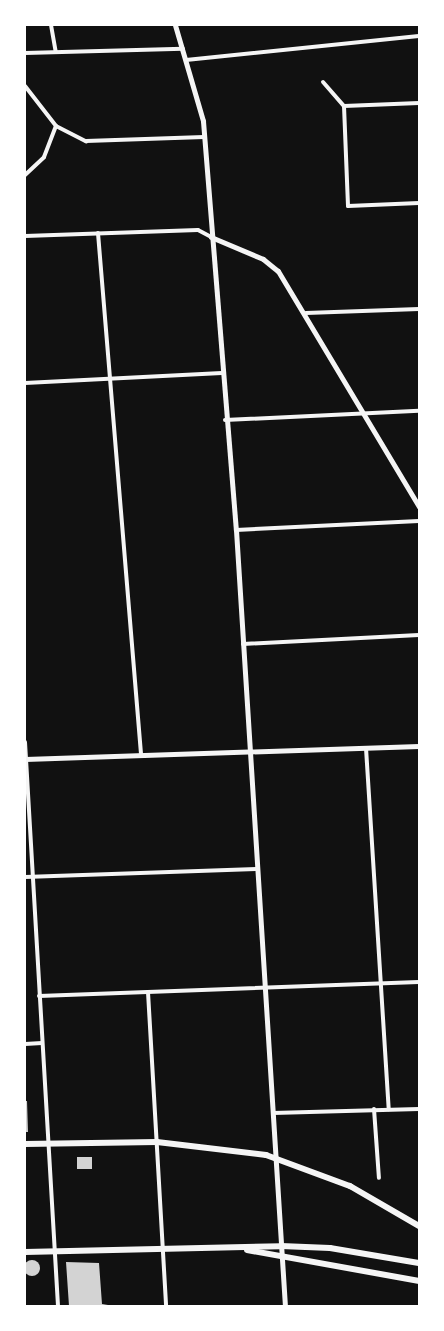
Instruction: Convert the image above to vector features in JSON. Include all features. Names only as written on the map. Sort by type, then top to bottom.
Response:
[{"type":"main road","points":[[25,1144],[157,1142],[206,1144],[276,1158],[350,1186],[419,1226]]},
{"type":"main road","points":[[25,1252],[281,1246],[338,1249],[419,1263]]},
{"type":"main road","points":[[231,1248],[282,1254],[419,1281]]},
{"type":"street","points":[[51,25],[56,52]]},
{"type":"street","points":[[175,25],[201,110],[204,138],[236,530],[285,1306]]},
{"type":"street","points":[[186,60],[419,36]]},
{"type":"street","points":[[25,53],[183,49]]},
{"type":"street","points":[[322,82],[344,106],[348,206],[419,203]]},
{"type":"street","points":[[25,86],[56,126],[95,143],[204,138]]},
{"type":"street","points":[[344,106],[419,103]]},
{"type":"street","points":[[25,175],[44,157],[56,126]]},
{"type":"street","points":[[25,236],[198,230],[274,266],[306,313],[419,506]]},
{"type":"street","points":[[98,234],[140,754]]},
{"type":"street","points":[[306,313],[419,309]]},
{"type":"street","points":[[25,383],[109,377],[222,373]]},
{"type":"street","points":[[226,420],[419,411]]},
{"type":"street","points":[[236,530],[419,521]]},
{"type":"street","points":[[243,644],[419,634]]},
{"type":"street","points":[[25,742],[58,1306]]},
{"type":"street","points":[[26,759],[419,746]]},
{"type":"street","points":[[366,748],[389,1109]]},
{"type":"street","points":[[25,877],[257,869]]},
{"type":"street","points":[[39,996],[419,982]]},
{"type":"street","points":[[148,992],[166,1306]]},
{"type":"street","points":[[25,1044],[42,1043]]},
{"type":"street","points":[[374,1109],[379,1178]]},
{"type":"street","points":[[273,1113],[419,1109]]},
{"type":"building","points":[[25,1101],[27,1101],[28,1132],[25,1132]]},
{"type":"building","points":[[77,1157],[92,1157],[92,1169],[77,1169]]},
{"type":"building","points":[[29,1260],[35,1260],[40,1265],[38,1274],[29,1276],[24,1271],[24,1265]]},
{"type":"building","points":[[66,1262],[99,1263],[102,1304],[114,1306],[69,1306]]}]
